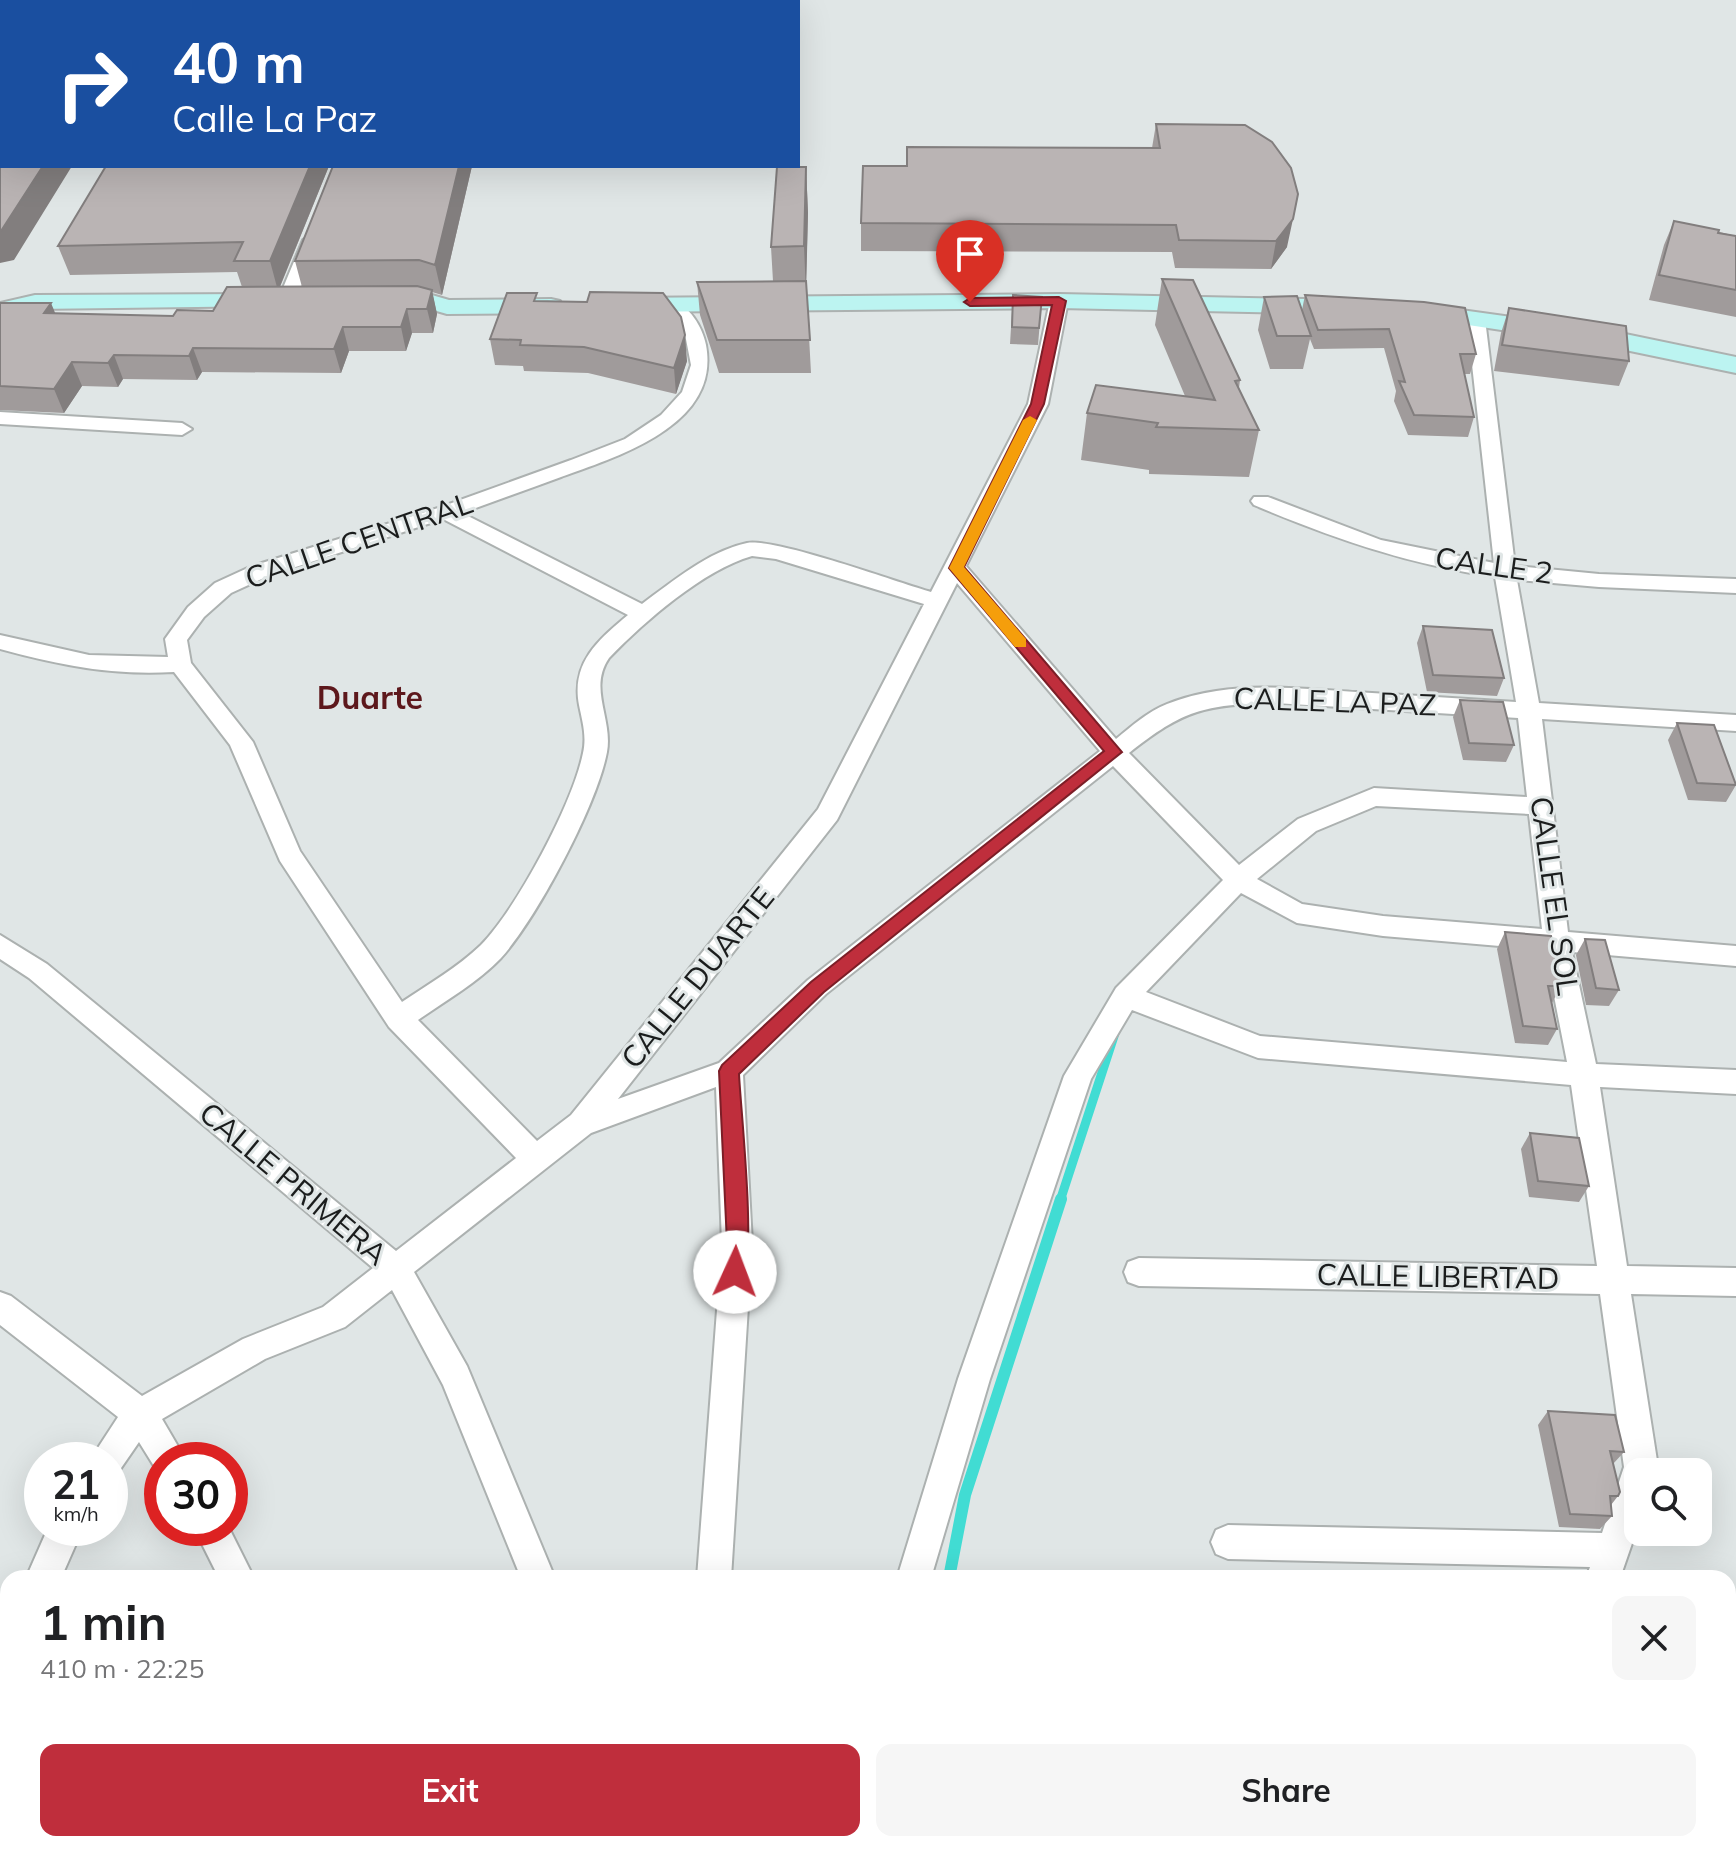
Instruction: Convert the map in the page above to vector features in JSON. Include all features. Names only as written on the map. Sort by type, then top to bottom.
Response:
[{"type":"main road","points":[[606,306],[1059,301],[1287,304],[1381,309],[1476,319],[1606,338],[1736,365]]},
{"type":"main road","points":[[369,308],[423,316],[447,307],[574,306]]},
{"type":"main road","points":[[0,312],[28,319],[315,308]]},
{"type":"street","points":[[284,308],[319,220]]},
{"type":"street","name":"CALLE DUARTE","points":[[120,1442],[140,1414],[254,1349],[334,1317],[581,1124],[828,814],[1038,404],[1059,301]]},
{"type":"street","name":"CALLE CENTRAL","points":[[180,664],[176,639],[196,612],[223,588],[260,571],[445,512],[632,443],[668,419],[691,393],[700,365],[693,327],[670,305]]},
{"type":"street","name":"CALLE EL SOL","points":[[1476,319],[1505,571],[1529,710],[1556,941],[1584,1075],[1637,1458]]},
{"type":"street","points":[[0,418],[182,429]]},
{"type":"street","name":"CALLE 2","points":[[1261,501],[1374,545],[1505,571],[1640,583],[1736,586]]},
{"type":"street","points":[[445,512],[643,614]]},
{"type":"street","points":[[399,1019],[492,950],[520,912],[577,800],[595,756],[598,734],[586,680],[592,662],[602,648],[643,614],[725,556],[753,549],[780,554],[937,601]]},
{"type":"street","points":[[956,568],[1114,752],[1238,880],[1297,913],[1383,926],[1736,956]]},
{"type":"street","points":[[0,642],[61,660],[105,666],[139,668],[180,664],[241,742],[289,854],[399,1019],[535,1158]]},
{"type":"street","name":"CALLE LA PAZ","points":[[729,1071],[817,987],[1114,752],[1158,718],[1178,707],[1204,699],[1236,696],[1736,723]]},
{"type":"street","points":[[916,1570],[974,1379],[1078,1076],[1126,996],[1238,880],[1307,825],[1374,797],[1540,806]]},
{"type":"street","name":"CALLE PRIMERA","points":[[0,945],[38,971],[397,1270],[456,1377],[535,1570]]},
{"type":"street","points":[[1126,996],[1258,1047],[1584,1075],[1736,1082]]},
{"type":"street","points":[[581,1124],[729,1071],[737,1243],[715,1570]]},
{"type":"street","name":"CALLE LIBERTAD","points":[[1139,1272],[1736,1282]]},
{"type":"street","points":[[3,1313],[140,1414],[158,1442]]},
{"type":"street","name":"CALLE EL SOL","points":[[1608,1564],[1624,1518]]},
{"type":"street","points":[[1228,1542],[1608,1564]]},
{"type":"street","points":[[47,1570],[58,1546]]},
{"type":"street","points":[[220,1546],[233,1570]]},
{"type":"building","points":[[1156,124],[1245,125],[1272,142],[1291,168],[1298,194],[1293,219],[1276,241],[1179,240],[1176,225],[861,223],[863,166],[907,166],[907,147],[1160,148]]},
{"type":"building","points":[[806,167],[804,246],[771,247],[777,168]]},
{"type":"building","points":[[0,168],[42,168],[1,231]]},
{"type":"building","points":[[105,168],[309,168],[270,261],[234,261],[243,242],[58,246]]},
{"type":"building","points":[[332,168],[459,168],[435,265],[419,260],[295,261]]},
{"type":"building","points":[[1674,221],[1736,236],[1736,290],[1659,275]]},
{"type":"building","points":[[1162,279],[1193,280],[1240,380],[1235,381],[1259,430],[1156,427],[1158,423],[1087,413],[1096,385],[1215,400]]},
{"type":"building","points":[[806,281],[810,340],[717,340],[697,282]]},
{"type":"building","points":[[417,286],[432,290],[427,309],[407,309],[401,327],[343,327],[334,349],[193,348],[189,356],[114,355],[108,363],[72,362],[54,389],[0,386],[0,303],[51,303],[44,313],[173,316],[177,310],[213,311],[227,287]]},
{"type":"building","points":[[590,292],[663,293],[681,317],[685,335],[674,368],[584,347],[520,345],[521,340],[490,339],[507,293],[537,293],[534,301],[587,302]]},
{"type":"building","points":[[1013,295],[1042,297],[1039,328],[1012,327]]},
{"type":"building","points":[[1305,295],[1424,302],[1465,308],[1476,354],[1460,354],[1474,417],[1414,415],[1399,381],[1405,382],[1389,329],[1318,330]]},
{"type":"building","points":[[1297,296],[1311,336],[1277,336],[1264,297]]},
{"type":"building","points":[[1509,308],[1626,326],[1629,361],[1502,345]]},
{"type":"building","points":[[1423,626],[1492,630],[1504,678],[1433,675]]},
{"type":"building","points":[[1460,700],[1503,702],[1514,745],[1469,743]]},
{"type":"building","points":[[1677,723],[1714,725],[1736,785],[1697,783]]},
{"type":"building","points":[[1505,932],[1551,936],[1561,986],[1548,986],[1557,1029],[1523,1026]]},
{"type":"building","points":[[1585,939],[1605,940],[1619,990],[1596,988]]},
{"type":"building","points":[[1530,1133],[1579,1138],[1589,1186],[1538,1181]]},
{"type":"building","points":[[1548,1411],[1615,1415],[1624,1452],[1610,1451],[1620,1492],[1618,1496],[1610,1496],[1612,1516],[1570,1514]]},
{"type":"waterway","points":[[1060,1201],[1115,1033]]},
{"type":"waterway","points":[[951,1570],[965,1495],[1061,1199]]},
{"type":"slow traffic","points":[[1021,643],[956,568],[1030,420]]},
{"type":"district","name":"Duarte","points":[[370,698]]},
{"type":"route","points":[[735,1272],[737,1243],[729,1071],[817,987],[1114,752],[956,568],[1038,404],[1059,301],[970,302]]}]
